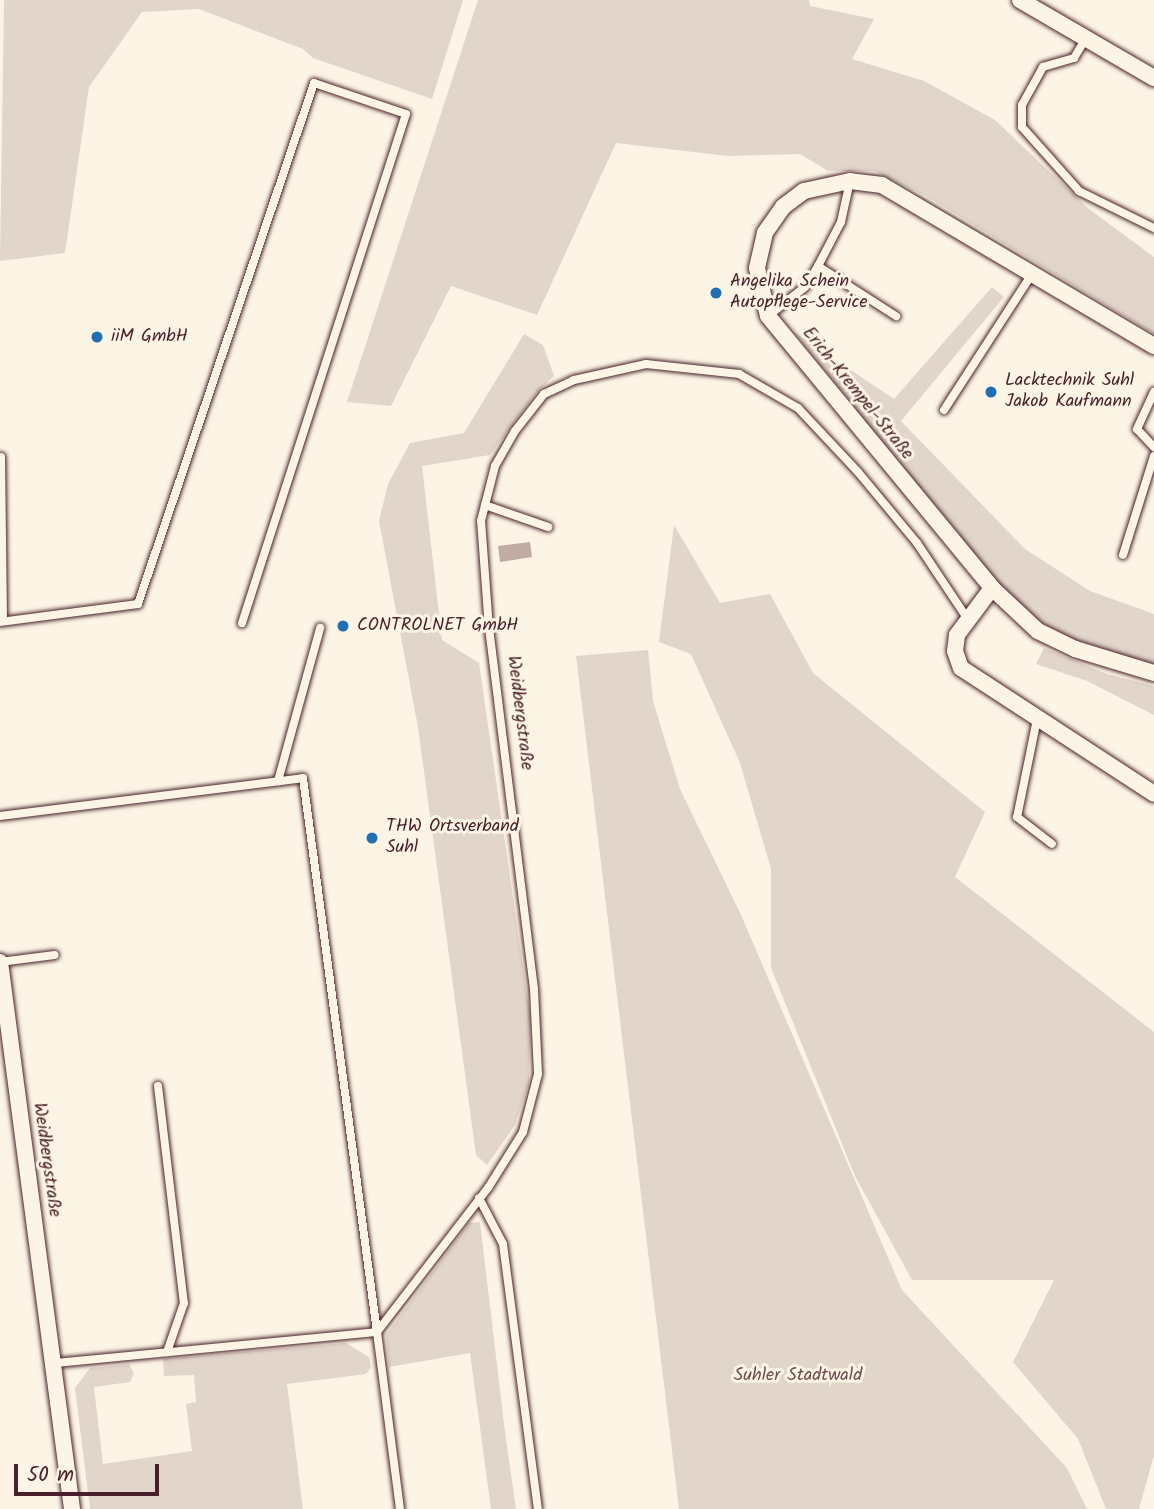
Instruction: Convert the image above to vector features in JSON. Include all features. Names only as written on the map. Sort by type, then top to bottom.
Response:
[{"type":"street","points":[[1020,0],[1154,78]]},
{"type":"street","name":"Erich-Krempel-Straße","points":[[1154,346],[882,185],[850,181],[804,191],[783,207],[765,233],[757,268],[768,316],[992,588],[1038,631],[1074,649],[1154,673]]},
{"type":"street","points":[[992,588],[967,618],[957,635],[955,651],[961,668],[1154,794]]},
{"type":"street","name":"Weidbergstraße","points":[[0,962],[72,1509]]},
{"type":"lane","points":[[1086,38],[1074,58],[1043,67],[1022,105],[1022,127],[1079,191],[1154,228]]},
{"type":"lane","points":[[1,457],[1,621],[138,604],[314,83],[406,114],[242,623]]},
{"type":"lane","points":[[768,316],[805,287],[818,266],[841,222],[850,181]]},
{"type":"lane","points":[[818,266],[896,316]]},
{"type":"lane","points":[[944,410],[1032,274]]},
{"type":"lane","name":"Weidbergstraße","points":[[377,1332],[479,1198],[523,1132],[538,1074],[534,989],[489,628],[481,521],[495,466],[544,394],[574,380],[646,364],[739,374],[798,408],[858,471],[917,543],[967,618]]},
{"type":"lane","points":[[1154,392],[1137,429],[1154,447]]},
{"type":"lane","points":[[1123,555],[1154,456]]},
{"type":"lane","points":[[485,505],[548,527]]},
{"type":"lane","points":[[278,781],[320,628]]},
{"type":"lane","points":[[1037,719],[1017,817],[1052,844]]},
{"type":"lane","points":[[0,817],[303,778],[400,1509]]},
{"type":"lane","points":[[0,962],[55,955]]},
{"type":"lane","points":[[158,1086],[184,1303],[167,1352]]},
{"type":"lane","points":[[479,1198],[503,1244],[538,1509]]},
{"type":"lane","points":[[54,1363],[377,1332]]},
{"type":"green space","points":[[4,0],[463,0],[432,99],[313,58],[303,49],[199,9],[142,12],[89,87],[65,253],[0,261]]},
{"type":"green space","points":[[478,0],[809,0],[810,6],[874,19],[852,59],[924,81],[995,120],[1089,209],[1154,257],[1154,334],[926,196],[874,171],[828,171],[800,154],[728,156],[616,143],[537,315],[451,286],[391,406],[347,402]]},
{"type":"green space","points":[[992,287],[1004,297],[901,421],[1025,549],[1090,591],[1154,614],[1154,666],[1098,653],[1040,624],[990,575],[794,332],[894,399]]},
{"type":"green space","points":[[524,334],[543,345],[554,376],[536,393],[490,455],[422,466],[442,640],[479,663],[530,1015],[529,1082],[515,1125],[487,1165],[476,1155],[418,727],[379,521],[388,484],[410,443],[464,433]]},
{"type":"green space","points":[[674,525],[720,603],[770,594],[813,673],[985,812],[955,877],[1154,1032],[1154,1455],[1139,1509],[1106,1509],[1078,1439],[1013,1362],[1054,1280],[912,1280],[855,1176],[771,968],[771,869],[740,763],[691,654],[659,642]]},
{"type":"green space","points":[[1044,648],[1107,674],[1154,686],[1154,715],[1087,681],[1036,664]]},
{"type":"green space","name":"Suhler Stadtwald","points":[[648,650],[653,701],[680,789],[741,915],[902,1290],[1067,1468],[1087,1509],[679,1509],[576,656]]},
{"type":"green space","points":[[480,1222],[516,1509],[491,1509],[470,1353],[389,1367],[386,1335],[469,1223]]},
{"type":"green space","points":[[346,1343],[369,1357],[371,1368],[366,1374],[287,1384],[303,1509],[90,1509],[75,1388],[90,1368],[129,1364],[134,1373],[130,1382],[94,1387],[103,1464],[192,1451],[186,1404],[196,1402],[194,1375],[164,1376],[163,1359]]},
{"type":"shaded area","points":[[530,542],[532,557],[500,562],[498,546]]},
{"type":"place","name":"Angelika Schein Autopflege-Service","points":[[716,293]]},
{"type":"place","name":"iiM GmbH","points":[[97,337]]},
{"type":"place","name":"Lacktechnik Suhl Jakob Kaufmann","points":[[991,392]]},
{"type":"place","name":"CONTROLNET GmbH","points":[[343,626]]},
{"type":"place","name":"THW Ortsverband Suhl","points":[[372,838]]}]
